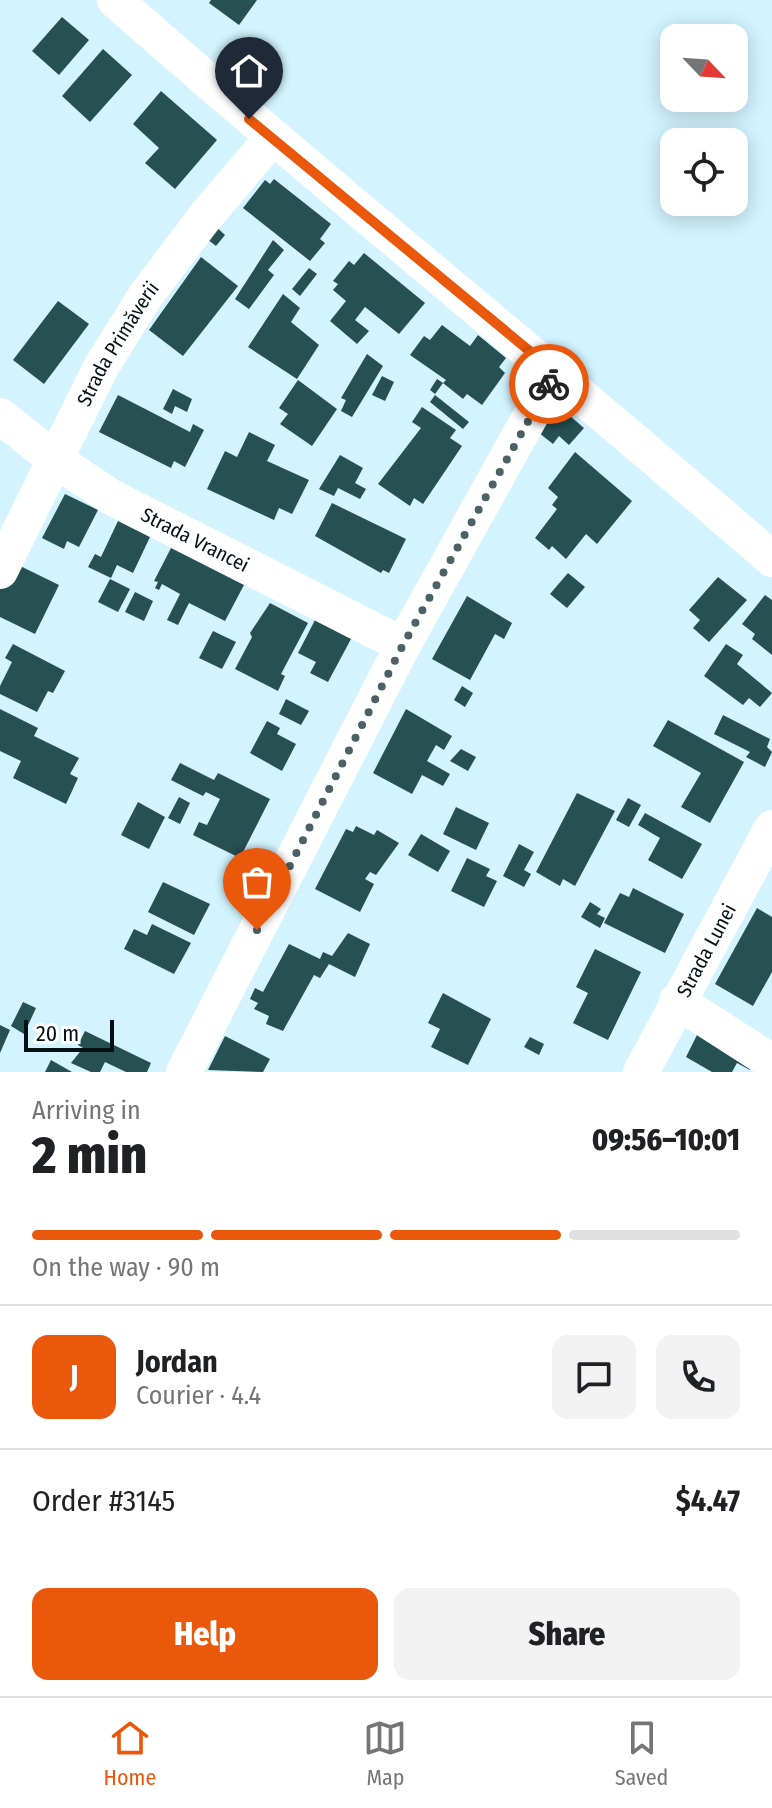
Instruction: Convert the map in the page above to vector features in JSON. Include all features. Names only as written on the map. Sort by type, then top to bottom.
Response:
[{"type":"street","points":[[115,0],[272,138],[771,556]]},
{"type":"street","name":"Strada Primăverii","points":[[0,571],[101,367],[146,295],[205,217],[272,138]]},
{"type":"street","points":[[184,1072],[403,645],[555,372]]},
{"type":"street","name":"Strada Vrancei","points":[[0,416],[57,461],[111,497],[403,645]]},
{"type":"street","name":"Strada Lunei","points":[[641,1072],[772,828]]},
{"type":"street","points":[[677,1001],[772,1062]]},
{"type":"building","points":[[211,0],[257,0],[239,25],[209,3]]},
{"type":"building","points":[[62,17],[89,40],[59,75],[32,51]]},
{"type":"building","points":[[103,49],[132,75],[90,122],[62,96]]},
{"type":"building","points":[[161,91],[217,140],[175,189],[145,163],[159,148],[133,124]]},
{"type":"building","points":[[274,179],[331,224],[320,239],[325,243],[310,261],[243,208],[265,180],[270,184]]},
{"type":"building","points":[[213,224],[225,235],[216,246],[203,236]]},
{"type":"building","points":[[273,240],[284,250],[268,270],[274,275],[249,309],[235,299]]},
{"type":"building","points":[[364,253],[425,303],[399,334],[365,307],[355,320],[369,331],[357,344],[330,321],[346,301],[333,290],[338,284],[333,281],[349,261],[354,265]]},
{"type":"building","points":[[201,257],[238,286],[183,356],[149,330]]},
{"type":"building","points":[[309,268],[317,274],[300,296],[292,289]]},
{"type":"building","points":[[283,294],[300,308],[291,322],[319,345],[297,379],[248,347]]},
{"type":"building","points":[[58,301],[89,324],[44,384],[13,360]]},
{"type":"building","points":[[442,325],[470,346],[478,335],[506,358],[499,367],[505,373],[482,405],[467,394],[463,399],[443,383],[446,380],[410,355],[424,336],[430,340]]},
{"type":"building","points":[[367,354],[383,366],[352,417],[341,411],[346,400],[341,398]]},
{"type":"building","points":[[382,376],[394,382],[385,401],[372,395]]},
{"type":"building","points":[[437,379],[443,383],[435,394],[430,390]]},
{"type":"building","points":[[298,380],[337,409],[312,446],[280,424],[288,414],[279,408]]},
{"type":"building","points":[[173,389],[192,399],[187,412],[175,406],[172,414],[163,409]]},
{"type":"building","points":[[118,395],[190,432],[193,424],[204,430],[185,467],[174,461],[171,468],[99,432]]},
{"type":"building","points":[[435,395],[469,422],[463,429],[430,402]]},
{"type":"building","points":[[548,397],[584,428],[569,445],[559,436],[553,444],[529,425]]},
{"type":"building","points":[[422,407],[456,430],[450,438],[462,446],[423,504],[414,498],[410,506],[378,484],[421,428],[412,422]]},
{"type":"building","points":[[249,432],[275,445],[267,461],[309,480],[292,514],[279,508],[274,520],[207,489],[225,451],[237,457]]},
{"type":"building","points":[[575,452],[632,501],[597,544],[586,534],[566,559],[552,546],[549,550],[535,538],[557,509],[552,505],[558,497],[548,488]]},
{"type":"building","points":[[340,455],[363,468],[355,483],[366,489],[360,499],[338,488],[334,496],[319,489]]},
{"type":"building","points":[[65,494],[98,510],[79,547],[67,541],[64,549],[42,538]]},
{"type":"building","points":[[332,503],[406,539],[389,573],[383,570],[381,573],[315,536]]},
{"type":"building","points":[[118,521],[150,537],[133,573],[117,565],[111,578],[88,567],[95,554],[101,557]]},
{"type":"building","points":[[171,548],[244,585],[225,621],[189,603],[178,625],[167,620],[180,594],[162,584],[159,590],[155,588],[158,582],[154,581]]},
{"type":"building","points":[[12,562],[59,585],[35,634],[0,617],[0,587]]},
{"type":"building","points":[[568,573],[585,587],[567,608],[550,594]]},
{"type":"building","points":[[718,577],[747,600],[709,642],[693,628],[700,620],[689,610]]},
{"type":"building","points":[[110,579],[130,589],[118,612],[98,602]]},
{"type":"building","points":[[135,592],[153,601],[144,621],[125,612]]},
{"type":"building","points":[[765,595],[772,600],[772,655],[752,639],[755,634],[742,624]]},
{"type":"building","points":[[467,596],[512,623],[504,639],[495,634],[470,680],[432,659]]},
{"type":"building","points":[[270,603],[308,623],[281,674],[285,676],[278,691],[235,669],[252,637],[250,633]]},
{"type":"building","points":[[315,620],[351,639],[328,682],[310,673],[316,662],[298,653]]},
{"type":"building","points":[[213,631],[236,642],[222,669],[199,658]]},
{"type":"building","points":[[13,644],[65,671],[53,693],[48,691],[37,712],[0,694],[0,686],[12,662],[5,658]]},
{"type":"building","points":[[726,644],[743,655],[737,664],[772,693],[760,707],[749,698],[743,705],[704,676]]},
{"type":"building","points":[[462,686],[473,693],[465,707],[454,700]]},
{"type":"building","points":[[286,699],[309,711],[301,725],[279,714]]},
{"type":"building","points":[[0,709],[38,728],[34,736],[79,758],[70,774],[78,778],[66,804],[13,778],[21,761],[0,751]]},
{"type":"building","points":[[406,709],[452,736],[444,750],[436,745],[427,761],[450,774],[443,786],[422,775],[412,794],[373,773]]},
{"type":"building","points":[[723,715],[770,739],[767,747],[772,752],[765,767],[746,757],[750,752],[714,734]]},
{"type":"building","points":[[668,720],[744,762],[710,823],[681,807],[701,773],[653,746]]},
{"type":"building","points":[[267,721],[280,728],[277,734],[296,744],[282,771],[250,753]]},
{"type":"building","points":[[461,749],[476,757],[468,771],[450,761]]},
{"type":"building","points":[[180,763],[214,780],[218,773],[270,799],[240,858],[193,835],[199,822],[207,825],[220,799],[206,792],[203,796],[171,780]]},
{"type":"building","points":[[577,793],[615,811],[575,886],[563,879],[560,886],[536,872]]},
{"type":"building","points":[[179,797],[190,803],[180,824],[168,818]]},
{"type":"building","points":[[628,798],[641,805],[629,827],[616,820]]},
{"type":"building","points":[[138,802],[165,817],[149,849],[121,835]]},
{"type":"building","points":[[456,807],[489,823],[476,850],[443,834]]},
{"type":"building","points":[[645,813],[702,844],[682,879],[648,860],[660,838],[638,825]]},
{"type":"building","points":[[356,826],[374,835],[377,830],[399,843],[376,875],[370,872],[365,879],[374,884],[360,912],[315,889],[346,829],[353,832]]},
{"type":"building","points":[[421,834],[450,851],[438,872],[408,855]]},
{"type":"building","points":[[519,844],[534,852],[524,870],[531,874],[524,887],[503,876]]},
{"type":"building","points":[[467,858],[490,869],[486,876],[497,881],[484,907],[451,891]]},
{"type":"building","points":[[163,882],[210,904],[194,935],[148,912]]},
{"type":"building","points":[[633,888],[684,914],[665,953],[604,923],[620,893],[629,897]]},
{"type":"building","points":[[590,902],[601,909],[597,914],[605,918],[600,928],[581,917]]},
{"type":"building","points":[[757,908],[772,917],[772,972],[753,1006],[715,984]]},
{"type":"building","points":[[152,924],[191,943],[174,974],[124,949],[134,929],[147,935]]},
{"type":"building","points":[[348,933],[370,944],[355,977],[329,964],[320,978],[314,975],[283,1031],[266,1024],[269,1016],[254,1009],[258,1003],[250,999],[255,988],[263,992],[289,944],[320,959],[323,952],[332,956]]},
{"type":"building","points":[[595,949],[641,972],[608,1040],[573,1023],[588,993],[576,987]]},
{"type":"building","points":[[443,993],[491,1019],[468,1065],[431,1047],[440,1029],[428,1023]]},
{"type":"building","points":[[23,1002],[36,1008],[24,1034],[11,1026]]},
{"type":"building","points":[[703,1023],[758,1054],[750,1070],[737,1063],[732,1072],[712,1072],[686,1057]]},
{"type":"building","points":[[0,1025],[10,1030],[0,1053]]},
{"type":"building","points":[[85,1031],[151,1063],[147,1072],[126,1072],[105,1062],[100,1072],[91,1072],[71,1063],[83,1048],[78,1045]]},
{"type":"building","points":[[225,1036],[270,1059],[263,1072],[208,1070]]},
{"type":"building","points":[[530,1037],[544,1044],[539,1055],[524,1047]]},
{"type":"building","points":[[51,1060],[72,1072],[45,1072]]},
{"type":"way so far","points":[[257,930],[403,645],[549,384]]},
{"type":"route","points":[[249,119],[555,372],[549,384]]}]
